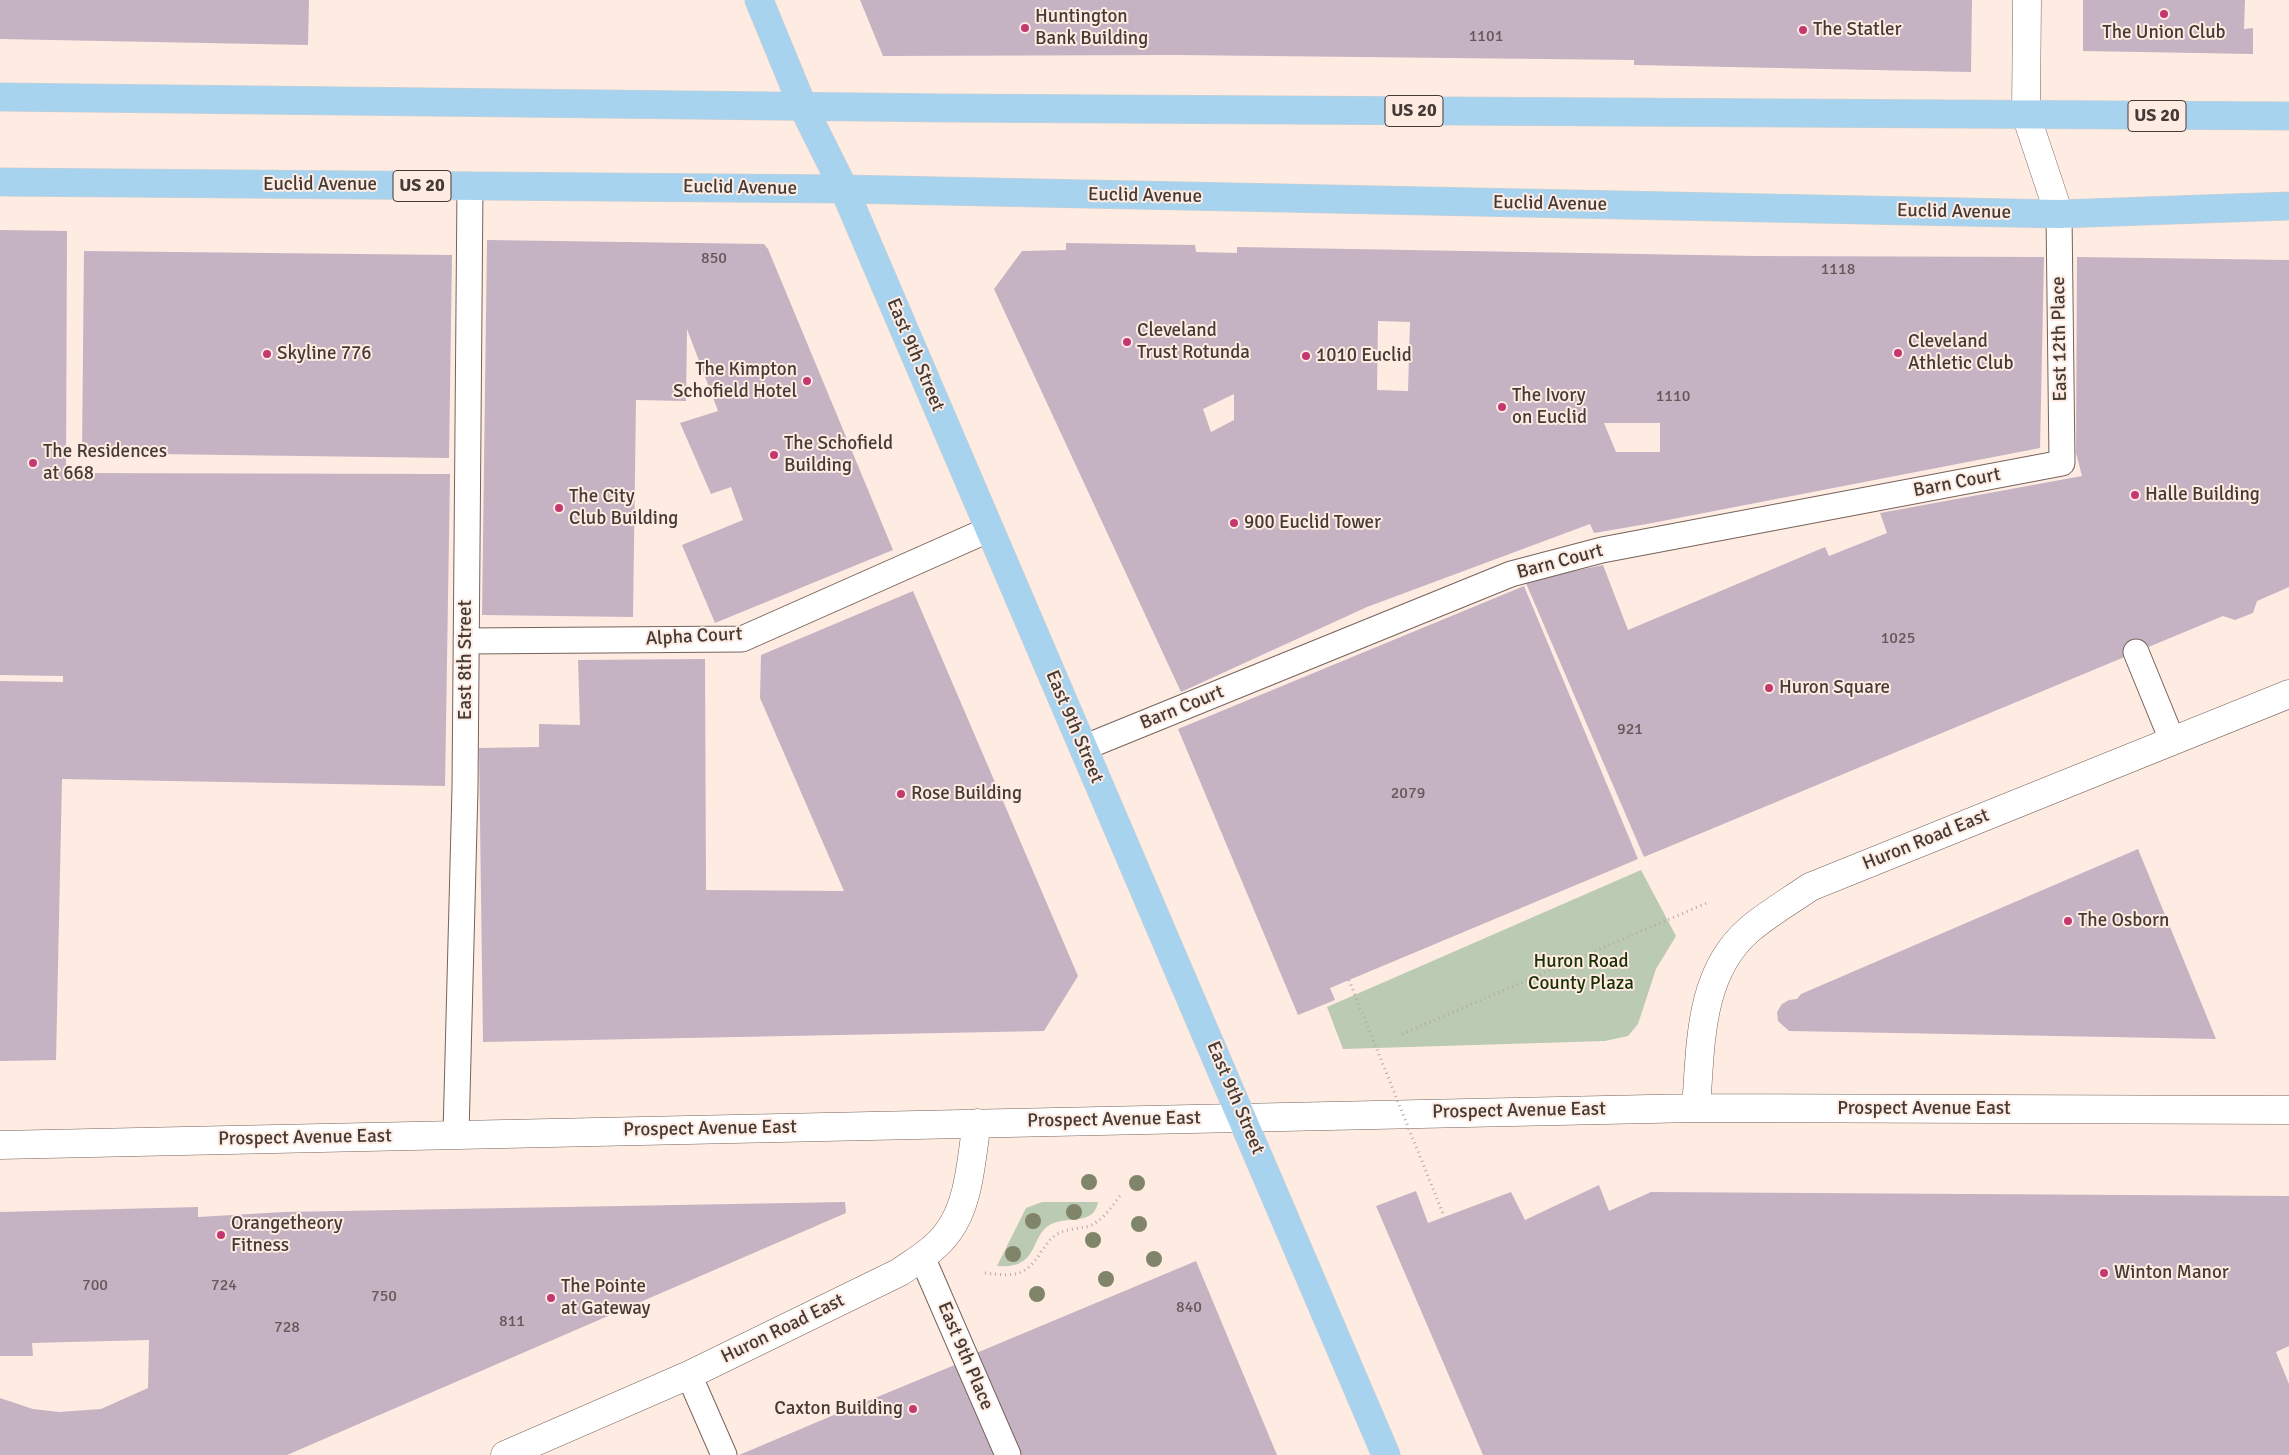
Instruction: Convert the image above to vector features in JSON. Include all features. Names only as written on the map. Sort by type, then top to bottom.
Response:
[{"type":"main road","name":"East 9th Street","points":[[759,0],[803,107],[844,189],[1243,1116],[1386,1455]]},
{"type":"main road","name":"US 20","points":[[0,97],[803,107],[2289,116]]},
{"type":"main road","name":"Euclid Avenue","points":[[0,182],[844,189],[2059,214],[2289,206]]},
{"type":"street","points":[[2026,0],[2026,115],[2059,214]]},
{"type":"street","name":"Huron Road East","points":[[1696,1108],[1702,1026],[1710,989],[1724,958],[1750,929],[1810,887],[2289,694]]},
{"type":"street","name":"Prospect Avenue East","points":[[0,1145],[977,1124],[1243,1116],[1696,1108],[2289,1110]]},
{"type":"street","name":"Huron Road East","points":[[505,1455],[689,1375],[900,1272],[922,1257],[949,1231],[958,1212],[965,1194],[977,1124]]},
{"type":"lane","name":"East 8th Street","points":[[456,1134],[464,808],[470,186]]},
{"type":"lane","name":"East 12th Place","points":[[2059,214],[2062,463]]},
{"type":"lane","name":"Barn Court","points":[[1083,748],[1511,574],[1602,550],[2062,463]]},
{"type":"lane","name":"Alpha Court","points":[[466,641],[742,639],[990,529]]},
{"type":"lane","points":[[2136,652],[2172,740]]},
{"type":"lane","name":"East 9th Place","points":[[922,1257],[1008,1455]]},
{"type":"lane","points":[[689,1375],[724,1455]]},
{"type":"path","points":[[1402,1034],[1709,902]]},
{"type":"path","points":[[1349,980],[1444,1216]]},
{"type":"path","points":[[985,1274],[1008,1276],[1021,1273],[1032,1266],[1049,1240],[1058,1233],[1089,1226],[1110,1210],[1122,1192]]},
{"type":"green space","name":"Huron Road County Plaza","points":[[1641,870],[1676,936],[1656,969],[1638,1024],[1628,1036],[1605,1041],[1343,1049],[1327,1007]]},
{"type":"green space","points":[[1042,1202],[1098,1202],[1093,1213],[1089,1216],[1050,1225],[1043,1231],[1023,1262],[997,1266],[1026,1208]]},
{"type":"building","points":[[0,0],[309,0],[308,45],[0,39]]},
{"type":"building","points":[[860,0],[1972,0],[1971,72],[1634,65],[1634,60],[1177,55],[883,56]]},
{"type":"building","name":"The Union Club","points":[[2083,0],[2245,0],[2244,29],[2253,28],[2253,54],[2083,51]]},
{"type":"building","points":[[0,230],[67,231],[66,473],[450,474],[445,786],[62,779],[56,1060],[0,1061],[0,681],[63,682],[63,676],[0,675]]},
{"type":"building","points":[[487,240],[764,244],[768,249],[893,550],[715,623],[682,545],[743,520],[731,487],[711,494],[680,423],[718,411],[687,329],[686,401],[636,400],[633,617],[482,615]]},
{"type":"building","points":[[1066,243],[1195,245],[1196,252],[1237,253],[1237,247],[1754,256],[2044,257],[2040,448],[1594,533],[1590,524],[1367,607],[1181,692],[994,289],[1022,251],[1066,250]],"holes":[[[1378,321],[1410,322],[1408,391],[1377,390]],[[1234,394],[1234,420],[1211,432],[1203,409]],[[1604,423],[1660,423],[1660,452],[1616,452]]]},
{"type":"building","name":"Skyline 776","points":[[84,251],[452,255],[449,458],[82,453]]},
{"type":"building","points":[[2077,257],[2289,260],[2289,587],[2257,601],[2253,613],[2235,620],[2223,616],[1644,857],[1525,581],[1603,565],[1628,630],[1825,547],[1829,556],[1887,533],[1880,513],[2082,476],[2076,453]]},
{"type":"building","points":[[1524,586],[1638,859],[1330,988],[1335,1000],[1298,1015],[1178,729]]},
{"type":"building","points":[[913,591],[1078,976],[1044,1031],[483,1042],[479,748],[539,747],[539,724],[580,725],[578,660],[705,659],[706,890],[844,891],[760,698],[761,655]]},
{"type":"building","name":"The Osborn","points":[[2138,849],[2216,1039],[1789,1031],[1778,1021],[1777,1012],[1782,1004],[1789,1000],[1797,999],[1801,994]]},
{"type":"building","points":[[1599,1185],[1609,1211],[1651,1192],[2289,1196],[2289,1346],[2276,1352],[2289,1384],[2289,1455],[1483,1455],[1376,1206],[1416,1191],[1428,1223],[1511,1192],[1525,1220]]},
{"type":"building","points":[[845,1202],[846,1213],[287,1455],[0,1455],[0,1398],[33,1409],[59,1412],[101,1409],[148,1388],[149,1340],[32,1343],[33,1356],[0,1356],[0,1212],[198,1207],[198,1217],[284,1212]]},
{"type":"building","points":[[1196,1261],[1277,1455],[1016,1455],[974,1354]]},
{"type":"building","name":"Caxton Building","points":[[957,1364],[996,1455],[739,1455],[841,1412]]},
{"type":"place","name":"The Union Club","points":[[2164,14]]},
{"type":"place","name":"Huntington Bank Building","points":[[1025,28]]},
{"type":"place","name":"The Statler","points":[[1803,30]]},
{"type":"place","name":"Cleveland Trust Rotunda","points":[[1127,342]]},
{"type":"place","name":"Cleveland Athletic Club","points":[[1898,353]]},
{"type":"place","name":"Skyline 776","points":[[267,354]]},
{"type":"place","name":"1010 Euclid","points":[[1306,356]]},
{"type":"place","name":"The Kimpton Schofield Hotel","points":[[807,381]]},
{"type":"place","name":"The Ivory on Euclid","points":[[1502,407]]},
{"type":"place","name":"The Schofield Building","points":[[774,455]]},
{"type":"place","name":"The Residences at 668","points":[[33,463]]},
{"type":"place","name":"Halle Building","points":[[2135,495]]},
{"type":"place","name":"The City Club Building","points":[[559,508]]},
{"type":"place","name":"900 Euclid Tower","points":[[1234,523]]},
{"type":"place","name":"Huron Square","points":[[1769,688]]},
{"type":"place","name":"Rose Building","points":[[901,794]]},
{"type":"place","name":"The Osborn","points":[[2068,921]]},
{"type":"place","name":"Orangetheory Fitness","points":[[221,1235]]},
{"type":"place","name":"Winton Manor","points":[[2104,1273]]},
{"type":"place","name":"The Pointe at Gateway","points":[[551,1298]]},
{"type":"place","name":"Caxton Building","points":[[913,1409]]}]
